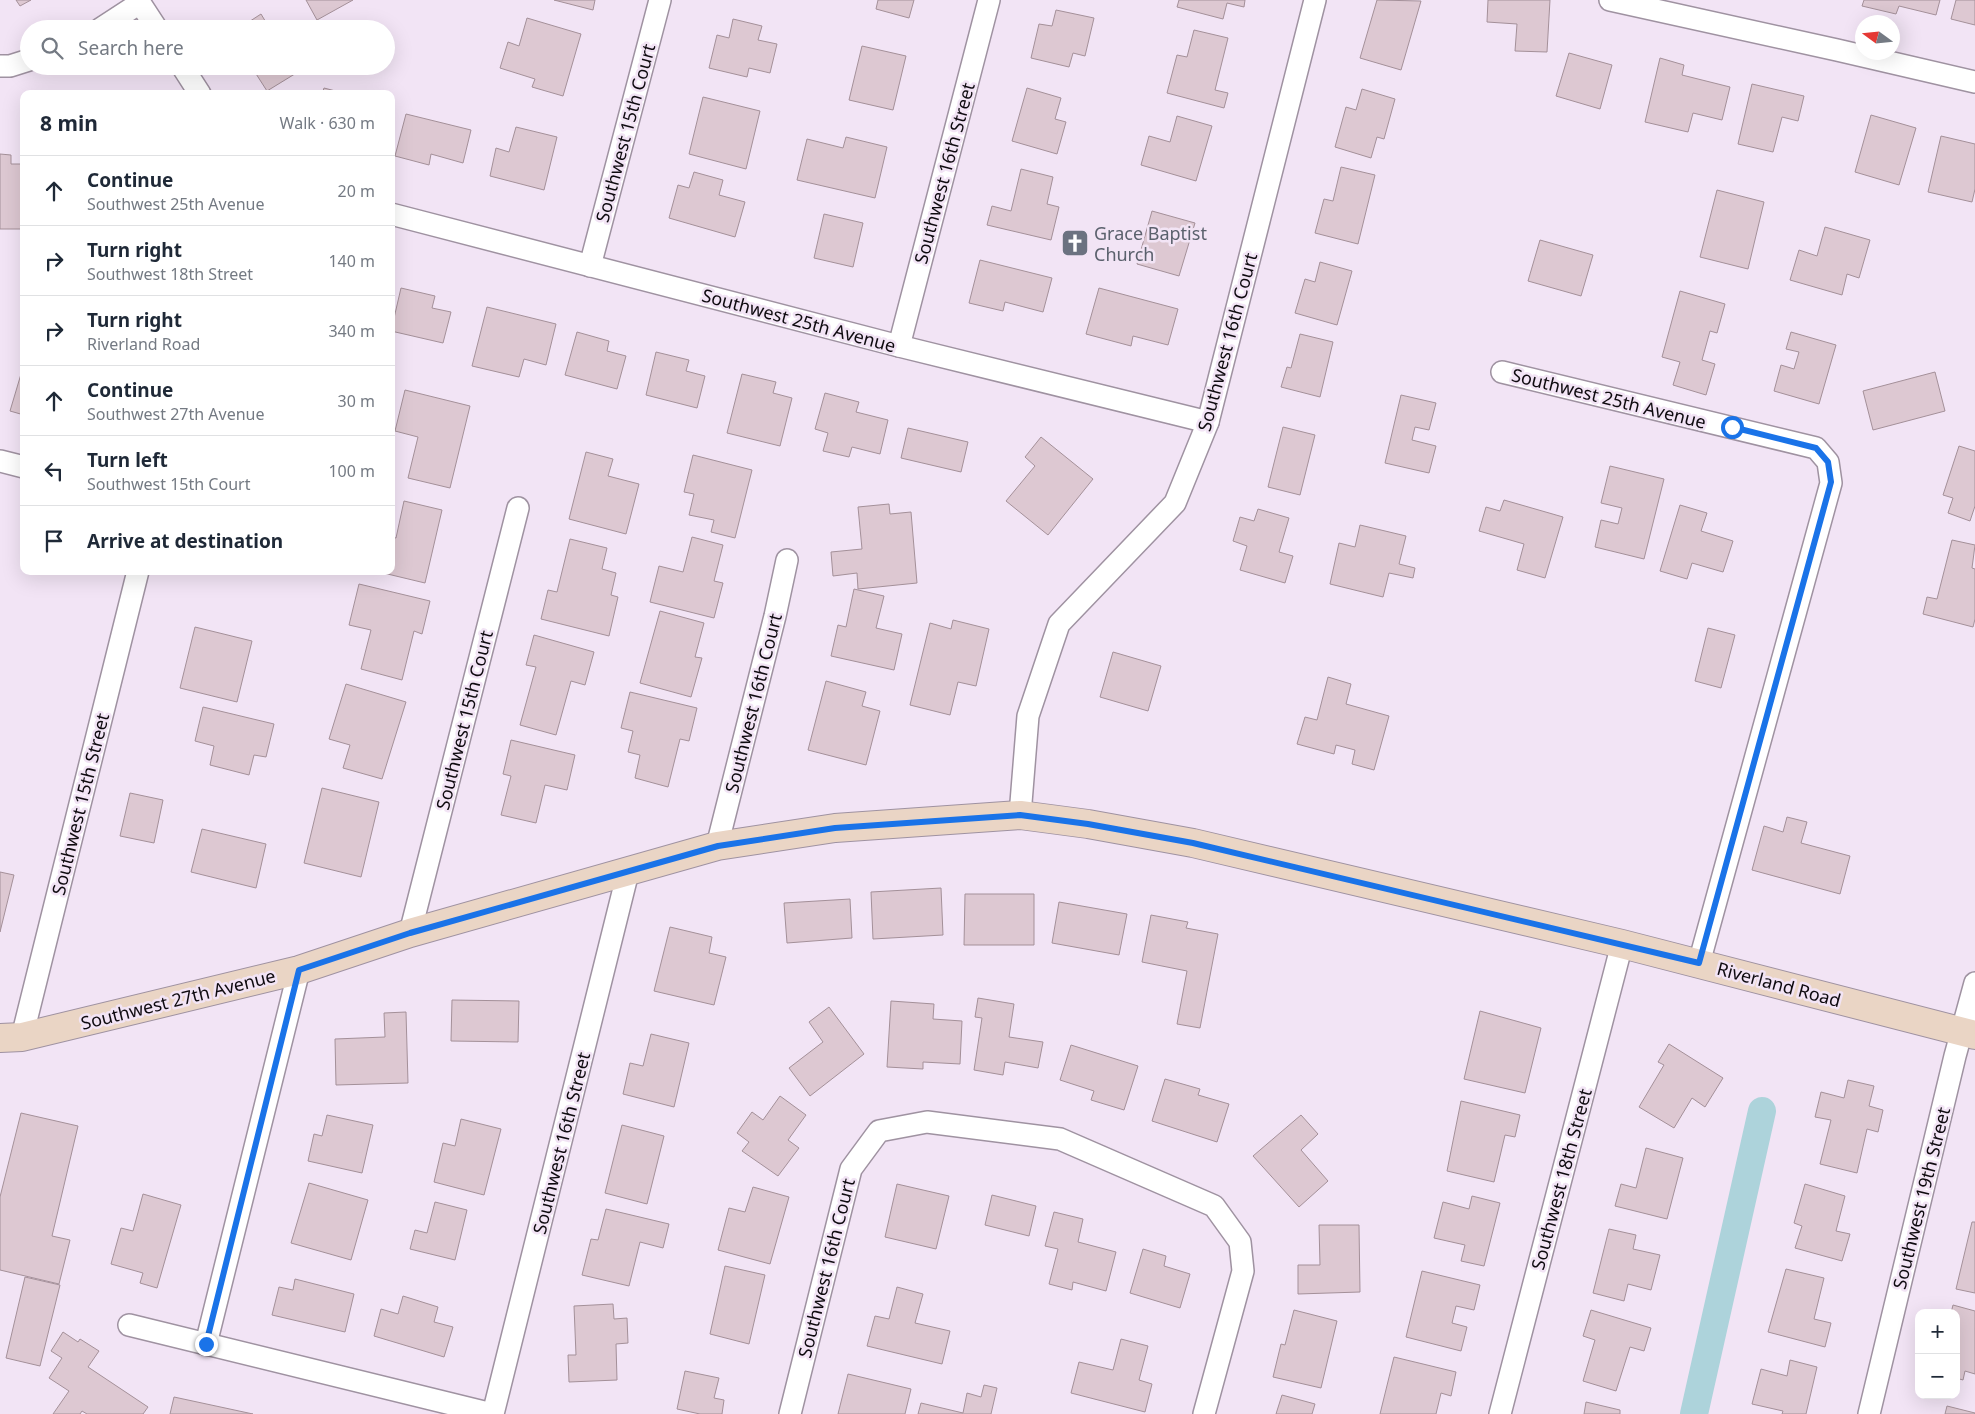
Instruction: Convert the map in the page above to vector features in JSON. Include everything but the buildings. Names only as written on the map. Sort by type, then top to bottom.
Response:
[{"type":"street","name":"Southwest 15th Court","points":[[590,266],[660,0]]},
{"type":"street","name":"Southwest 16th Street","points":[[899,346],[989,0]]},
{"type":"street","name":"Southwest 16th Court","points":[[1020,815],[1028,716],[1059,624],[1175,503],[1208,422],[1315,0]]},
{"type":"street","points":[[1610,0],[1975,82]]},
{"type":"street","points":[[113,20],[141,1],[152,20]]},
{"type":"street","points":[[0,66],[10,66],[20,63]]},
{"type":"street","points":[[188,75],[197,90]]},
{"type":"street","name":"Southwest 25th Avenue","points":[[395,215],[899,346],[1208,422]]},
{"type":"street","name":"Southwest 25th Avenue","points":[[1502,372],[1816,448],[1828,462],[1831,482],[1699,963]]},
{"type":"street","points":[[0,462],[20,466]]},
{"type":"street","name":"Southwest 15th Court","points":[[410,933],[518,508]]},
{"type":"street","name":"Southwest 16th Court","points":[[718,846],[787,560]]},
{"type":"street","name":"Southwest 15th Street","points":[[11,1037],[137,575]]},
{"type":"street","name":"Riverland Road","points":[[410,933],[718,846],[835,828],[1020,815],[1088,824],[1193,843],[1622,944],[1968,1033]]},
{"type":"street","name":"Southwest 16th Street","points":[[493,1414],[628,872]]},
{"type":"street","name":"Southwest 27th Avenue","points":[[11,1037],[299,970],[410,933]]},
{"type":"street","name":"Southwest 18th Street","points":[[1500,1414],[1622,944]]},
{"type":"street","points":[[206,1344],[299,970]]},
{"type":"street","name":"Southwest 19th Street","points":[[1869,1414],[1968,1033],[1975,983]]},
{"type":"street","name":"Southwest 16th Court","points":[[790,1414],[851,1169],[879,1130],[927,1122],[1060,1139],[1214,1206],[1240,1242],[1243,1271],[1204,1414]]},
{"type":"street","points":[[129,1325],[493,1414]]},
{"type":"waterway","points":[[1694,1414],[1762,1111]]},
{"type":"place","name":"Grace Baptist Church","points":[[1075,243]]},
{"type":"route","points":[[206,1344],[299,970],[410,933],[718,846],[835,828],[1020,815],[1088,824],[1193,843],[1699,963],[1831,482],[1828,462],[1816,448],[1732,427]]}]
